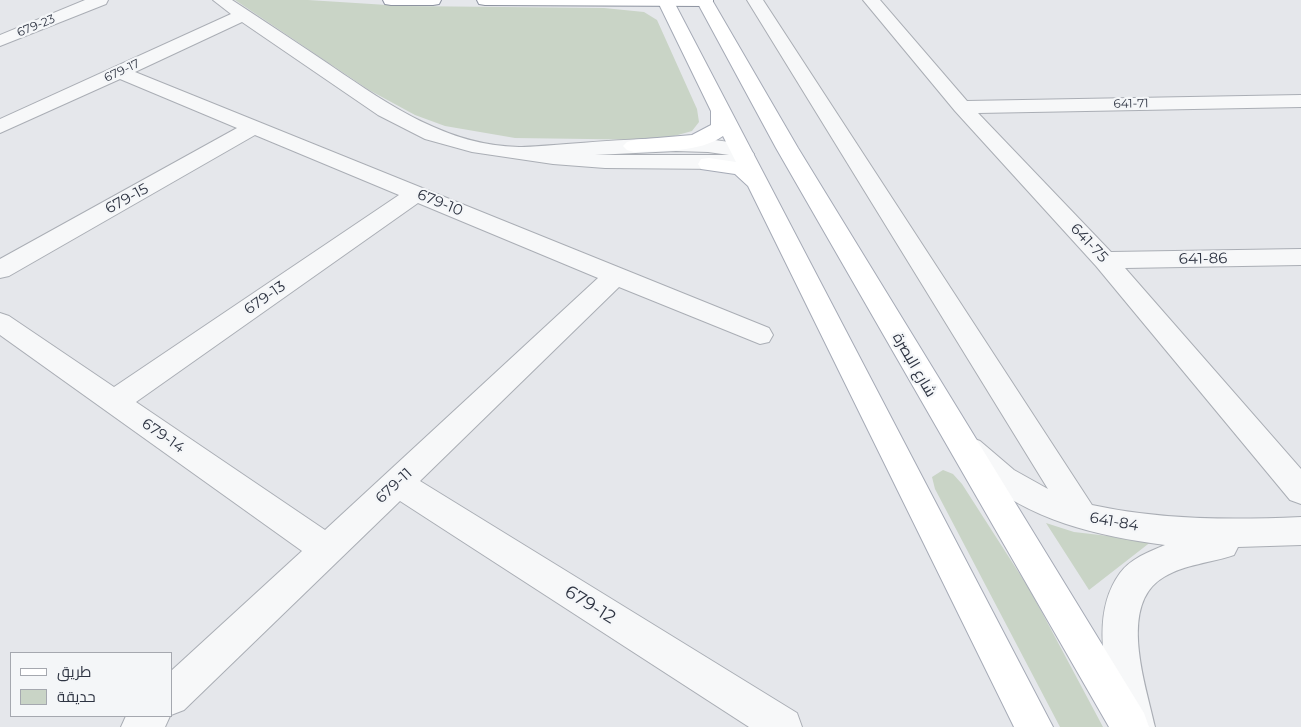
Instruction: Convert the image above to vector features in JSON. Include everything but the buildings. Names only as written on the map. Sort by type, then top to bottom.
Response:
[{"type":"main road","points":[[391,0],[433,0]]},
{"type":"main road","points":[[485,0],[704,1]]},
{"type":"main road","name":"شارع البصرة","points":[[665,1],[721,111],[765,150]]},
{"type":"main road","name":"شارع البصرة","points":[[704,1],[765,150],[954,433],[1130,727]]},
{"type":"main road","points":[[634,146],[688,141],[708,137],[714,134],[721,126],[721,111]]},
{"type":"main road","name":"شارع البصرة","points":[[765,150],[759,185],[1034,727]]},
{"type":"main road","points":[[709,164],[742,169],[759,185]]},
{"type":"street","name":"679-23","points":[[0,41],[100,0]]},
{"type":"street","points":[[221,0],[408,124],[467,145],[605,162],[709,164],[737,160],[743,156],[765,150]]},
{"type":"street","points":[[755,0],[1082,516]]},
{"type":"street","name":"641-75","points":[[871,0],[962,107],[1105,260],[1301,492]]},
{"type":"street","name":"679-17","points":[[0,126],[243,15]]},
{"type":"street","name":"679-10","points":[[119,72],[760,335]]},
{"type":"street","name":"641-71","points":[[962,107],[1301,101]]},
{"type":"street","points":[[0,108],[18,118]]},
{"type":"street","name":"679-15","points":[[0,270],[254,127]]},
{"type":"street","points":[[521,153],[561,153],[634,146],[719,146],[765,150]]},
{"type":"street","name":"679-13","points":[[114,402],[416,194]]},
{"type":"street","name":"641-86","points":[[1105,260],[1301,257]]},
{"type":"street","name":"679-11","points":[[172,696],[616,276]]},
{"type":"street","name":"679-14","points":[[0,322],[327,550]]},
{"type":"street","name":"641-84","points":[[954,433],[984,465],[1039,501],[1082,516],[1137,527],[1195,533],[1301,532]]},
{"type":"street","name":"679-12","points":[[397,483],[783,727]]},
{"type":"street","name":"641-84","points":[[1136,727],[1119,639],[1121,605],[1125,594],[1137,579],[1149,566],[1172,555],[1216,545],[1301,532]]},
{"type":"street","points":[[140,727],[150,717]]},
{"type":"green space","points":[[235,0],[308,0],[403,6],[604,8],[644,12],[657,20],[697,109],[699,122],[692,131],[660,140],[515,138],[445,126],[415,115],[369,90]]},
{"type":"green space","points":[[943,470],[953,474],[962,484],[1030,590],[1103,727],[1060,727],[935,489],[932,477]]},
{"type":"green space","points":[[1046,523],[1074,532],[1152,541],[1089,590]]}]
